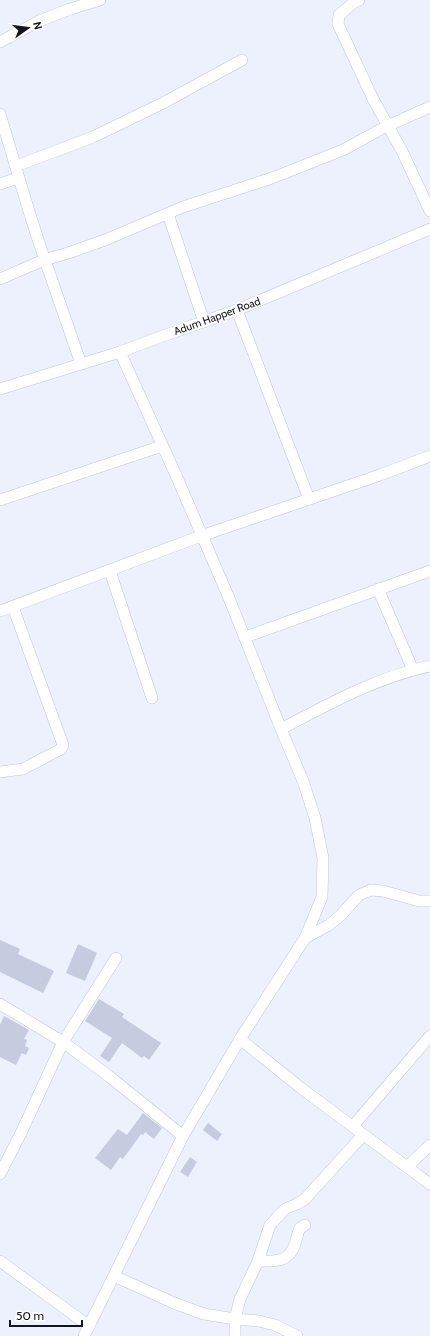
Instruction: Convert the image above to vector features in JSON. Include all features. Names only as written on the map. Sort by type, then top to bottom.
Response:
[{"type":"street","points":[[0,42],[39,21],[70,9],[100,0]]},
{"type":"street","points":[[359,0],[339,14],[338,24],[373,99],[402,151],[430,211]]},
{"type":"street","points":[[16,166],[93,137],[163,103],[242,60]]},
{"type":"street","points":[[0,279],[44,260],[85,247],[183,207],[272,178],[343,150],[388,126],[430,107]]},
{"type":"street","points":[[0,114],[16,166],[18,178],[44,260],[81,364]]},
{"type":"street","points":[[0,184],[18,178]]},
{"type":"street","points":[[168,214],[204,322]]},
{"type":"street","name":"Adum Happer Road","points":[[0,389],[120,352],[237,310],[430,229]]},
{"type":"street","points":[[237,310],[309,499]]},
{"type":"street","points":[[84,1336],[183,1136],[240,1040],[305,938],[322,897],[323,858],[315,818],[306,788],[280,729],[245,637],[120,352]]},
{"type":"street","points":[[0,500],[162,446]]},
{"type":"street","points":[[0,612],[201,536],[430,456]]},
{"type":"street","points":[[110,571],[152,698]]},
{"type":"street","points":[[245,637],[430,571]]},
{"type":"street","points":[[378,589],[413,670]]},
{"type":"street","points":[[0,772],[16,770],[29,766],[61,749],[64,745],[13,607]]},
{"type":"street","points":[[280,729],[388,677],[430,666]]},
{"type":"street","points":[[305,938],[330,925],[342,915],[359,895],[371,890],[383,891],[419,901],[430,901]]},
{"type":"street","points":[[0,1174],[21,1134],[63,1042],[116,958]]},
{"type":"street","points":[[0,1004],[63,1042],[110,1077],[183,1136]]},
{"type":"street","points":[[353,1126],[430,1036]]},
{"type":"street","points":[[240,1040],[363,1135],[430,1184]]},
{"type":"street","points":[[235,1336],[235,1319],[240,1299],[258,1260],[270,1225],[285,1209],[305,1199],[363,1135]]},
{"type":"street","points":[[407,1167],[430,1145]]},
{"type":"street","points":[[258,1260],[277,1261],[285,1258],[293,1249],[300,1228],[305,1225]]},
{"type":"street","points":[[0,1261],[89,1326]]},
{"type":"street","points":[[114,1276],[174,1303],[204,1314],[259,1321],[275,1325],[297,1336]]},
{"type":"building","points":[[0,940],[20,949],[18,954],[54,971],[43,993],[0,972]]},
{"type":"building","points":[[78,944],[97,953],[85,981],[66,973]]},
{"type":"building","points":[[99,999],[124,1014],[122,1017],[161,1043],[149,1060],[144,1056],[142,1058],[122,1043],[109,1062],[100,1056],[112,1038],[85,1021]]},
{"type":"building","points":[[4,1016],[29,1030],[24,1039],[27,1040],[25,1046],[29,1048],[26,1055],[22,1053],[16,1065],[0,1057],[0,1025]]},
{"type":"building","points":[[143,1113],[162,1128],[154,1139],[145,1132],[143,1135],[141,1134],[123,1159],[120,1157],[111,1170],[95,1158],[118,1129],[127,1135]]},
{"type":"building","points":[[208,1123],[222,1134],[217,1141],[203,1130]]},
{"type":"building","points":[[190,1157],[197,1162],[188,1177],[180,1172]]}]
